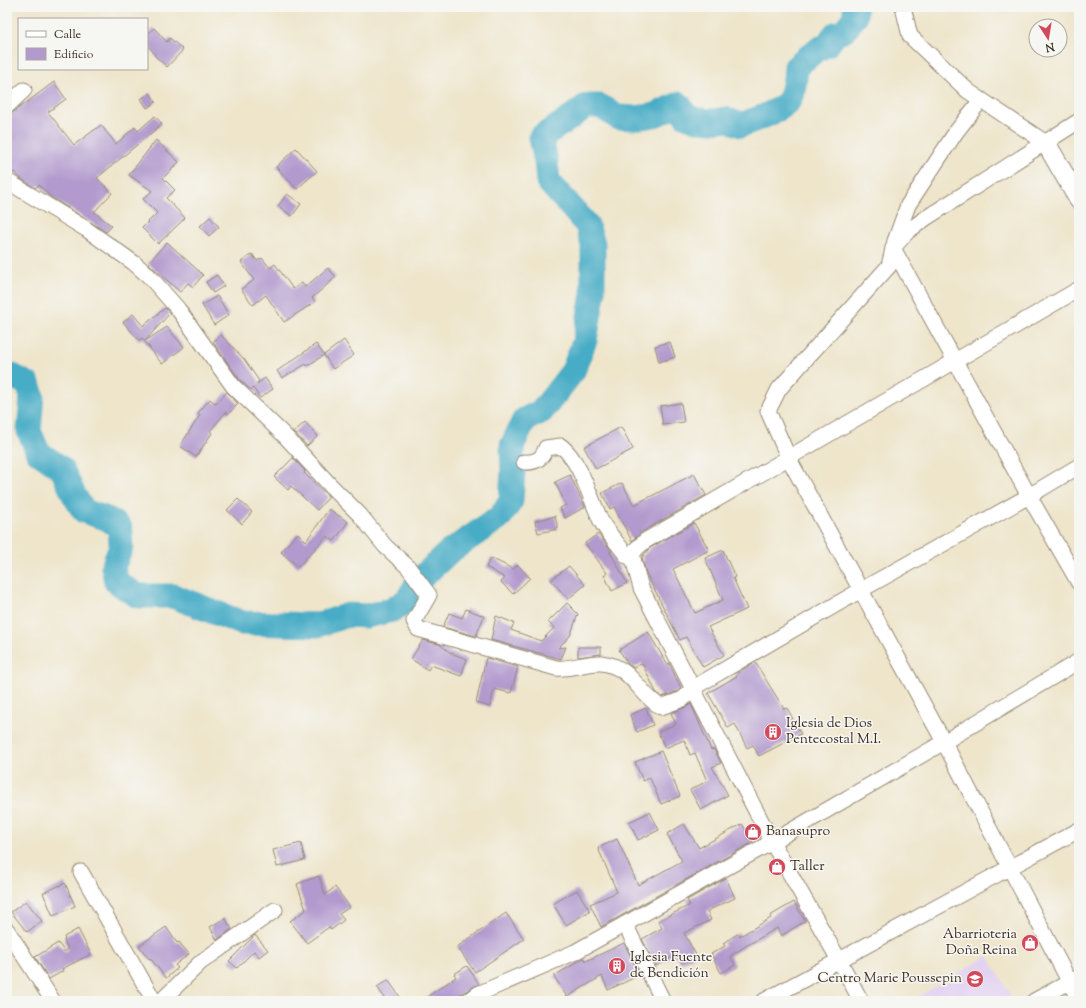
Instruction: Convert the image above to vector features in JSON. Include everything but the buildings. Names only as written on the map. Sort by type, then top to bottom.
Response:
[{"type":"main road","points":[[1046,143],[1079,200]]},
{"type":"street","points":[[903,7],[910,36],[968,91],[1046,143]]},
{"type":"street","points":[[7,106],[24,90]]},
{"type":"street","points":[[981,100],[956,132],[908,205],[893,248],[889,266],[779,389],[768,411],[788,457],[944,742],[1009,867],[1074,979],[1079,1000]]},
{"type":"street","points":[[893,248],[908,232],[926,218],[1079,121]]},
{"type":"street","points":[[7,181],[86,229],[134,263],[150,277],[178,309],[233,386],[285,436],[360,515],[384,546],[408,567],[429,595],[414,621],[418,629],[556,668],[564,669],[591,662],[603,663],[618,667],[626,672],[654,703],[661,707],[683,699],[693,688],[1079,466]]},
{"type":"street","points":[[893,248],[1029,496],[1079,583]]},
{"type":"street","points":[[861,1001],[772,842],[641,588],[632,555],[636,548],[645,541],[1079,289]]},
{"type":"street","points":[[524,462],[538,460],[543,456],[546,448],[561,446],[568,451],[588,488],[602,523],[627,556],[632,555]]},
{"type":"street","points":[[467,1001],[478,994],[575,952],[772,842],[944,742],[1079,661]]},
{"type":"street","points":[[764,1001],[1079,830]]},
{"type":"street","points":[[81,872],[154,1001]]},
{"type":"street","points":[[161,1001],[201,962],[275,910]]},
{"type":"street","points":[[625,924],[663,1001]]},
{"type":"street","points":[[7,930],[53,1001]]},
{"type":"street","points":[[1034,1001],[1074,979]]},
{"type":"shaded area","name":"Centro Marie Poussepin","points":[[988,956],[1014,1001],[911,1001]]},
{"type":"waterway","points":[[7,373],[28,384],[32,396],[29,431],[38,452],[62,469],[74,495],[84,511],[108,519],[120,528],[121,547],[113,567],[116,581],[138,596],[173,596],[242,623],[318,625],[348,615],[366,616],[392,610],[407,600],[420,579],[449,552],[500,517],[511,501],[513,471],[512,446],[524,420],[542,411],[573,371],[585,340],[593,294],[593,244],[587,225],[548,181],[541,137],[586,106],[600,106],[617,117],[635,118],[655,115],[679,104],[686,116],[697,120],[713,121],[726,119],[741,125],[765,116],[787,103],[795,81],[796,67],[815,51],[828,44],[835,34],[844,31],[855,17],[855,7]]},
{"type":"place","name":"Iglesia de Dios Pentecostal M.I.","points":[[773,732]]},
{"type":"place","name":"Banasupro","points":[[753,832]]},
{"type":"place","name":"Taller","points":[[777,867]]},
{"type":"place","name":"Abarrioteria Doña Reina","points":[[1030,943]]},
{"type":"place","name":"Iglesia Fuente de Bendición","points":[[617,966]]},
{"type":"place","name":"Centro Marie Poussepin","points":[[975,979]]}]
